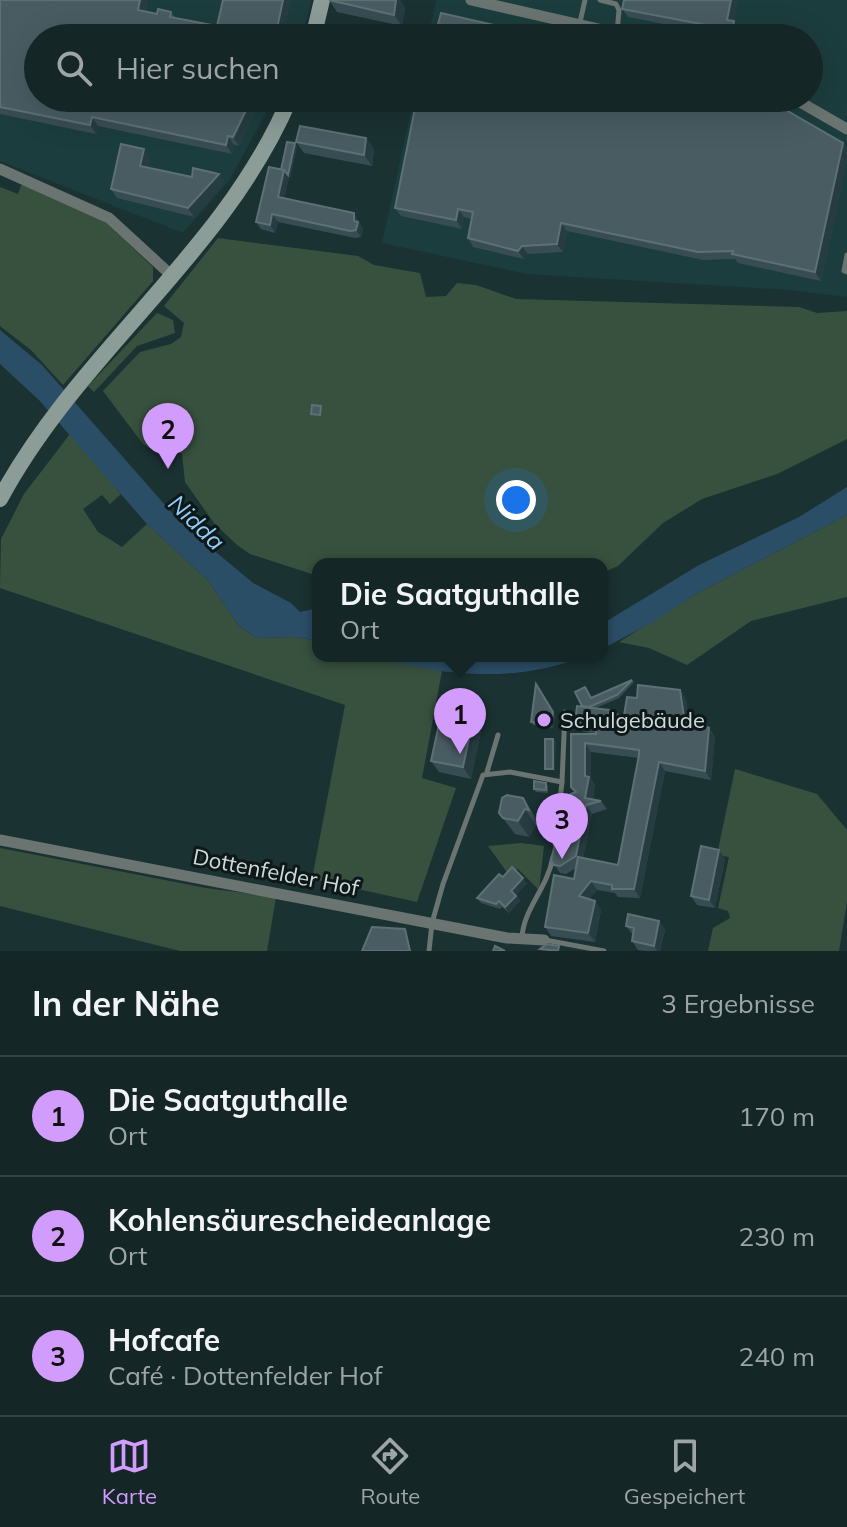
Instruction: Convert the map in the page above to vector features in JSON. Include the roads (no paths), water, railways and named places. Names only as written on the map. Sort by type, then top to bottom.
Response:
[{"type":"main road","points":[[316,24],[322,0]]},
{"type":"main road","points":[[0,499],[38,435],[86,372],[220,220],[259,162],[283,112]]},
{"type":"street","points":[[471,0],[513,5],[577,24]]},
{"type":"street","points":[[817,112],[847,129]]},
{"type":"street","points":[[0,169],[109,218],[171,275]]},
{"type":"street","name":"Dottenfelder Hof","points":[[0,840],[507,938],[544,940]]},
{"type":"lane","points":[[580,24],[585,0]]},
{"type":"lane","points":[[600,0],[616,4],[619,10],[618,24]]},
{"type":"lane","points":[[847,255],[844,271],[847,272]]},
{"type":"lane","points":[[522,937],[526,916],[549,879],[561,809],[565,712]]},
{"type":"lane","points":[[429,951],[432,923],[498,735]]},
{"type":"lane","points":[[487,773],[510,772],[562,782]]},
{"type":"lane","points":[[544,940],[604,951]]},
{"type":"place","name":"Kohlensäurescheideanlage","points":[[168,469]]},
{"type":"place","name":"Schulgebäude","points":[[544,720]]},
{"type":"place","name":"Die Saatguthalle","points":[[460,754]]},
{"type":"place","name":"Hofcafe","points":[[562,859]]},
{"type":"water label","name":"Nidda","points":[[197,522]]}]
